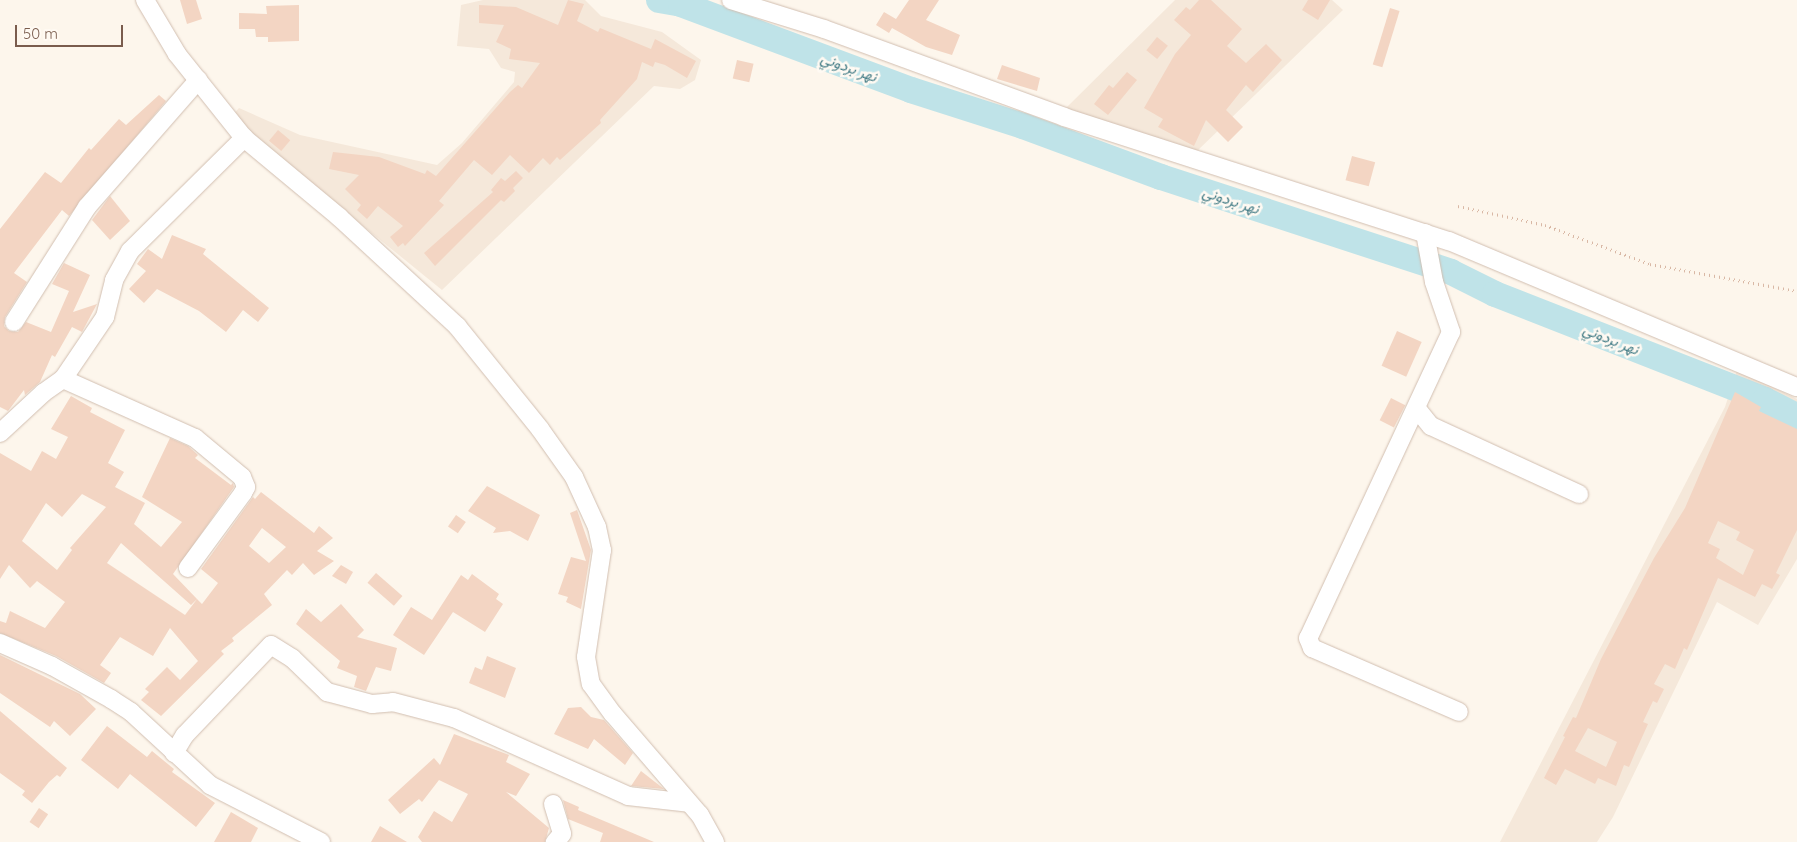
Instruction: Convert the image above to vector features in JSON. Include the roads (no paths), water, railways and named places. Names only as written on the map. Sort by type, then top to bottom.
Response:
[{"type":"street","points":[[144,0],[177,54],[244,138],[340,217],[457,326],[540,429],[574,477],[597,527],[602,550],[586,658],[591,684],[689,803],[710,830],[714,842]]},
{"type":"street","points":[[731,0],[824,29],[1064,117],[1426,240],[1493,257],[1797,387]]},
{"type":"street","points":[[14,322],[87,207],[198,80]]},
{"type":"street","points":[[0,433],[43,393],[63,379],[105,317],[114,280],[130,251],[244,138]]},
{"type":"street","points":[[1426,240],[1434,282],[1451,332],[1417,409],[1308,638],[1312,648],[1459,712]]},
{"type":"street","points":[[63,379],[195,438],[242,477],[246,488],[244,494],[188,568]]},
{"type":"street","points":[[1417,409],[1431,426],[1579,494]]},
{"type":"street","points":[[0,643],[52,666],[112,699],[131,712],[198,775],[232,799],[320,842]]},
{"type":"street","points":[[174,753],[185,735],[271,645],[292,658],[327,692],[372,704],[394,702],[454,718],[628,796],[689,803]]},
{"type":"street","points":[[553,804],[562,834],[554,842]]},
{"type":"waterway","name":"نهر بردوني","points":[[659,0],[681,4],[911,90],[1023,126],[1161,177],[1451,272],[1495,294],[1765,400],[1797,416]]}]
